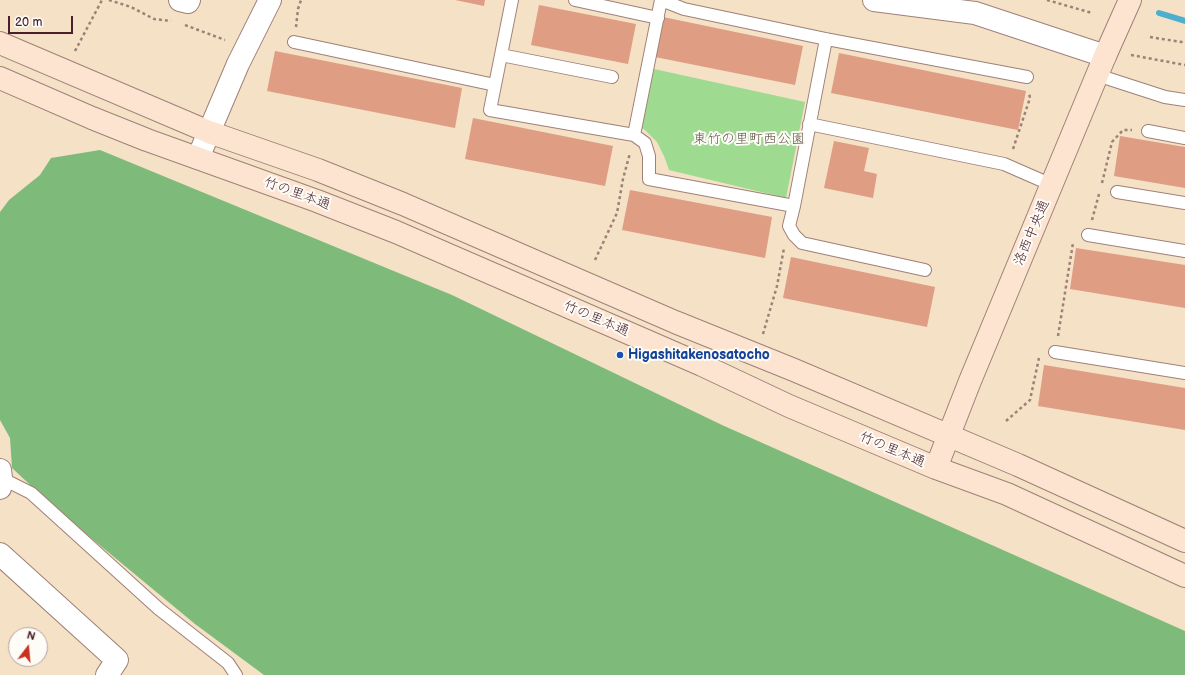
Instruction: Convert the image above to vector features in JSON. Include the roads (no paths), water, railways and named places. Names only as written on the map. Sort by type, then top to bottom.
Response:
[{"type":"street","points":[[180,0],[188,2],[189,0]]},
{"type":"street","points":[[198,158],[238,64],[270,0]]},
{"type":"street","points":[[874,0],[975,13],[1101,66]]},
{"type":"street","name":"洛西中央通","points":[[936,468],[970,382],[1101,66],[1130,0]]},
{"type":"street","name":"竹の里本通","points":[[0,43],[209,132],[358,186],[675,322],[794,370],[1018,465],[1185,541]]},
{"type":"street","name":"竹の里本通","points":[[0,78],[92,118],[317,201],[396,232],[702,365],[789,406],[936,468],[1006,494],[1185,576]]},
{"type":"street","points":[[0,554],[117,660],[107,675]]},
{"type":"lane","points":[[512,0],[490,110],[634,135],[645,143],[649,156],[649,179],[794,206]]},
{"type":"lane","points":[[575,0],[658,18]]},
{"type":"lane","points":[[634,135],[661,0],[684,9],[826,39],[1027,77]]},
{"type":"lane","points":[[826,39],[789,226],[794,235],[802,243],[925,270]]},
{"type":"lane","points":[[294,42],[495,85]]},
{"type":"lane","points":[[501,55],[612,77]]},
{"type":"lane","points":[[1101,66],[1165,97],[1185,100]]},
{"type":"lane","points":[[809,124],[1008,165],[1052,185]]},
{"type":"lane","points":[[1148,131],[1185,138]]},
{"type":"lane","points":[[1117,192],[1185,203]]},
{"type":"lane","points":[[1088,235],[1185,251]]},
{"type":"lane","points":[[1055,352],[1185,373]]},
{"type":"lane","points":[[0,478],[31,494],[159,609],[228,663],[236,675]]},
{"type":"waterway","points":[[1159,13],[1185,21]]},
{"type":"place","name":"Higashitakenosatocho","points":[[620,355]]},
{"type":"park label","name":"東竹の里町西公園","points":[[749,139]]}]
